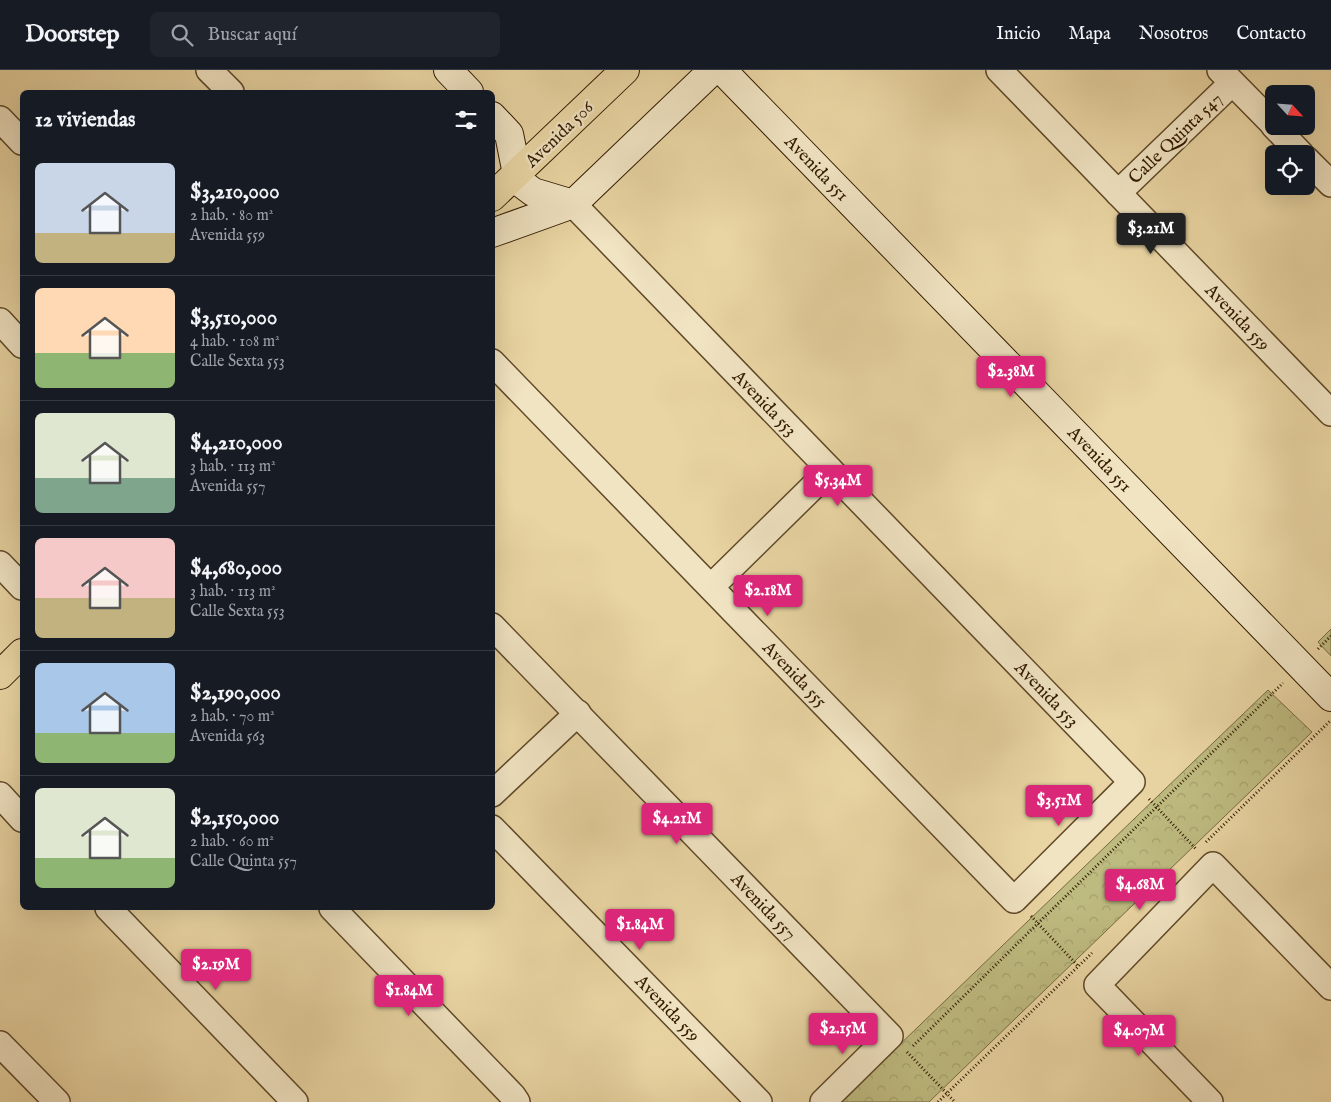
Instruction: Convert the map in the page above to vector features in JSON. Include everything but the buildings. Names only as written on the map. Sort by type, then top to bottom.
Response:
[{"type":"main road","name":"Avenida 506","points":[[495,195],[624,70]]},
{"type":"main road","points":[[0,675],[20,655]]},
{"type":"street","points":[[209,70],[229,90]]},
{"type":"street","points":[[448,70],[467,90]]},
{"type":"street","points":[[495,232],[573,204],[713,70]]},
{"type":"street","name":"Avenida 551","points":[[722,70],[1331,697]]},
{"type":"street","name":"Avenida 559","points":[[999,70],[1331,413]]},
{"type":"street","points":[[1226,76],[1265,117]]},
{"type":"street","name":"Calle Quinta 547","points":[[1118,193],[1226,76]]},
{"type":"street","points":[[0,118],[20,140]]},
{"type":"street","points":[[495,119],[509,134],[517,174]]},
{"type":"street","points":[[1283,135],[1292,145]]},
{"type":"street","points":[[1315,168],[1331,184]]},
{"type":"street","name":"Avenida 553","points":[[517,174],[521,183],[533,192],[573,204],[1132,782]]},
{"type":"street","points":[[0,322],[20,343]]},
{"type":"street","name":"Avenida 555","points":[[495,365],[1014,900]]},
{"type":"street","points":[[711,587],[830,470]]},
{"type":"street","points":[[0,564],[20,585]]},
{"type":"street","name":"Avenida 557","points":[[495,629],[898,1044]]},
{"type":"street","points":[[495,791],[578,713]]},
{"type":"street","points":[[1014,900],[1132,782]]},
{"type":"street","points":[[0,795],[20,817]]},
{"type":"street","name":"Avenida 559","points":[[495,831],[759,1102]]},
{"type":"street","points":[[1210,1102],[1096,985],[1212,865],[1331,988]]},
{"type":"street","points":[[110,910],[295,1102]]},
{"type":"street","points":[[334,910],[517,1102]]},
{"type":"street","points":[[0,1044],[56,1102]]},
{"type":"street","points":[[823,1102],[898,1044]]},
{"type":"path","points":[[898,1044],[1038,924],[1331,636]]},
{"type":"path","points":[[1132,782],[1212,865]]},
{"type":"path","points":[[1014,900],[1096,985]]},
{"type":"path","points":[[898,1044],[900,1058]]},
{"type":"path","points":[[898,1044],[955,1102]]},
{"type":"green space","points":[[1331,629],[1331,656],[1318,642]]},
{"type":"green space","points":[[1268,690],[1312,732],[929,1102],[840,1102]]}]
